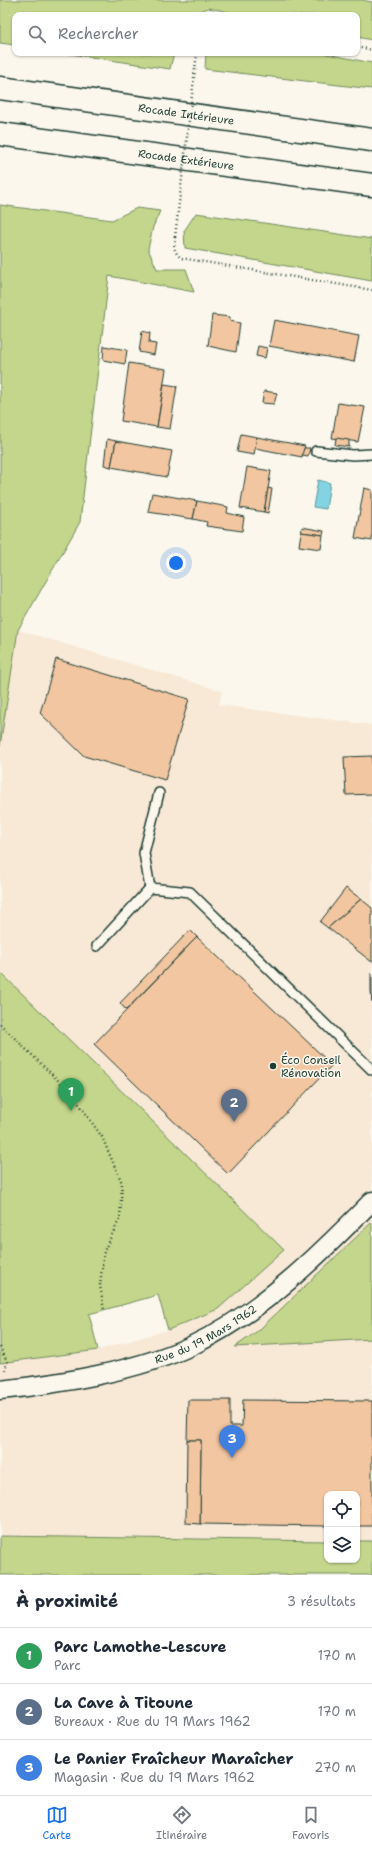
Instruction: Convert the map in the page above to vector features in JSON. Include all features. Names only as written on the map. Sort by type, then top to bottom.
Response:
[{"type":"highway","name":"Rocade Intérieure","points":[[0,88],[372,140]]},
{"type":"highway","name":"Rocade Extérieure","points":[[0,134],[372,185]]},
{"type":"street","name":"Rue du 19 Mars 1962","points":[[1,1391],[121,1369],[162,1358],[192,1346],[246,1314],[286,1283],[372,1201]]},
{"type":"lane","points":[[316,451],[353,455],[372,454]]},
{"type":"lane","points":[[150,888],[144,853],[159,793]]},
{"type":"lane","points":[[97,946],[150,888]]},
{"type":"lane","points":[[150,888],[190,892],[372,1070]]},
{"type":"path","points":[[360,48],[372,50]]},
{"type":"path","points":[[197,56],[175,237],[174,247],[176,253],[181,258],[372,290]]},
{"type":"path","points":[[0,1024],[72,1094],[102,1137],[122,1183],[120,1218],[104,1251],[100,1285],[104,1310]]},
{"type":"shaded area","points":[[18,630],[222,691],[219,705],[372,725],[372,1222],[259,1330],[235,1347],[372,1339],[372,1541],[360,1541],[360,1491],[324,1491],[324,1541],[0,1536],[0,1363],[98,1350],[168,1330],[218,1309],[0,977],[0,746]]},
{"type":"green space","points":[[0,0],[362,0],[372,2],[372,40],[360,38],[360,12],[229,12],[208,8],[198,12],[12,12],[12,45],[0,43]]},
{"type":"green space","points":[[84,56],[173,56],[170,69]]},
{"type":"green space","points":[[206,56],[337,56],[372,63],[372,89],[205,69]]},
{"type":"green space","points":[[0,205],[112,220],[137,208],[160,211],[153,227],[148,249],[157,269],[186,269],[194,292],[109,276],[80,522],[18,630],[0,746]]},
{"type":"green space","points":[[196,213],[372,239],[372,281],[185,248],[184,231]]},
{"type":"green space","points":[[0,972],[284,1250],[218,1309],[168,1330],[158,1295],[89,1314],[98,1350],[0,1363]]},
{"type":"green space","points":[[372,1222],[372,1339],[235,1347],[259,1330]]},
{"type":"green space","points":[[0,1536],[324,1541],[324,1563],[360,1563],[360,1541],[372,1541],[372,1575],[0,1575]]},
{"type":"water","points":[[318,480],[330,483],[326,509],[313,507]]},
{"type":"building","points":[[212,315],[230,317],[230,321],[240,323],[236,352],[208,346]]},
{"type":"building","points":[[274,320],[359,336],[354,362],[269,346]]},
{"type":"building","points":[[142,331],[150,333],[149,343],[156,344],[154,355],[139,352]]},
{"type":"building","points":[[104,346],[127,350],[125,364],[103,360]]},
{"type":"building","points":[[258,346],[267,348],[265,358],[256,356]]},
{"type":"building","points":[[129,363],[166,369],[157,427],[121,421]]},
{"type":"building","points":[[164,384],[177,386],[170,429],[157,427]]},
{"type":"building","points":[[264,391],[277,393],[274,404],[262,403]]},
{"type":"building","points":[[338,403],[365,407],[358,442],[332,438]]},
{"type":"building","points":[[241,434],[257,437],[254,455],[237,452]]},
{"type":"building","points":[[257,437],[305,446],[302,457],[255,448]]},
{"type":"building","points":[[336,438],[349,440],[349,447],[335,445]]},
{"type":"building","points":[[107,439],[116,441],[111,467],[104,465]]},
{"type":"building","points":[[116,441],[172,451],[167,477],[111,467]]},
{"type":"building","points":[[304,448],[310,448],[308,456],[302,455]]},
{"type":"building","points":[[247,467],[271,471],[264,512],[240,508]]},
{"type":"building","points":[[268,488],[272,489],[268,513],[264,512]]},
{"type":"building","points":[[364,488],[372,490],[372,541],[355,538]]},
{"type":"building","points":[[152,493],[197,501],[193,519],[148,512]]},
{"type":"building","points":[[197,501],[228,507],[227,513],[244,517],[242,531],[206,526],[207,522],[193,519]]},
{"type":"building","points":[[302,527],[324,531],[323,535],[301,532]]},
{"type":"building","points":[[301,532],[323,535],[321,549],[299,546]]},
{"type":"building","points":[[56,659],[189,699],[165,780],[84,756],[40,713]]},
{"type":"building","points":[[372,756],[372,794],[346,795],[344,757]]},
{"type":"building","points":[[346,888],[361,899],[328,928],[320,922]]},
{"type":"building","points":[[361,899],[372,908],[372,962],[328,928]]},
{"type":"building","points":[[190,930],[197,937],[126,1010],[120,1003]]},
{"type":"building","points":[[197,937],[332,1065],[228,1174],[94,1044]]},
{"type":"building","points":[[371,973],[372,974],[372,1002],[371,991]]},
{"type":"building","points":[[188,1400],[230,1400],[230,1426],[242,1426],[243,1400],[372,1401],[372,1526],[360,1526],[360,1491],[324,1491],[324,1526],[200,1524],[201,1440],[187,1440]]},
{"type":"building","points":[[187,1440],[201,1440],[200,1524],[186,1523]]},
{"type":"place","name":"Éco Conseil Rénovation","points":[[273,1066]]},
{"type":"place","name":"Parc Lamothe-Lescure","points":[[71,1111]]},
{"type":"place","name":"La Cave à Titoune","points":[[234,1122]]},
{"type":"place","name":"Le Panier Fraîcheur Maraîcher","points":[[232,1458]]}]
